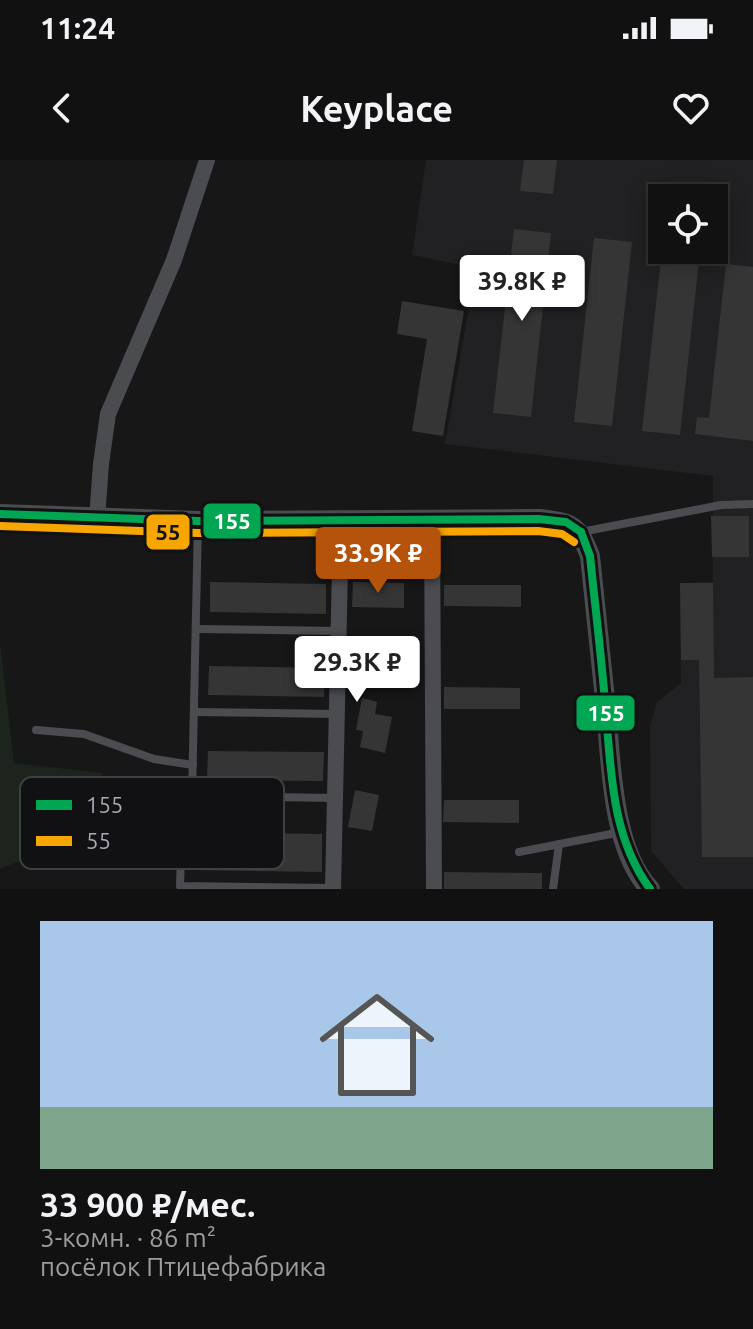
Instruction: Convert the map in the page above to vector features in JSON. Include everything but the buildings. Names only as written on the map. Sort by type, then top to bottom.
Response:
[{"type":"street","points":[[97,519],[108,414],[174,260],[207,160]]},
{"type":"street","points":[[0,514],[198,521],[539,519],[566,522],[581,532],[590,556],[622,832],[630,855],[650,889]]},
{"type":"street","points":[[432,520],[434,889]]},
{"type":"street","points":[[333,888],[341,521]]},
{"type":"lane","points":[[581,532],[721,505],[753,504]]},
{"type":"lane","points":[[193,777],[198,521]]},
{"type":"lane","points":[[196,629],[338,631]]},
{"type":"lane","points":[[194,712],[337,714]]},
{"type":"lane","points":[[36,730],[84,734],[154,759],[193,765]]},
{"type":"lane","points":[[284,797],[335,798]]},
{"type":"lane","points":[[519,852],[622,832]]},
{"type":"lane","points":[[553,889],[559,844]]},
{"type":"lane","points":[[181,869],[180,886],[333,888]]},
{"type":"shaded area","points":[[426,160],[753,160],[753,889],[684,889],[651,851],[650,725],[657,702],[681,683],[680,583],[713,582],[713,476],[445,444],[476,268],[412,255]]},
{"type":"shaded area","points":[[0,643],[14,763],[103,773],[100,777],[20,777],[20,861],[0,869]]},
{"type":"transit line","name":"155","points":[[0,514],[198,521],[539,519],[566,522],[581,532]]},
{"type":"transit line","name":"55","points":[[0,526],[198,533],[538,531],[562,534],[574,542]]},
{"type":"transit line","name":"155","points":[[581,532],[590,556],[615,799],[627,846],[650,889]]}]
